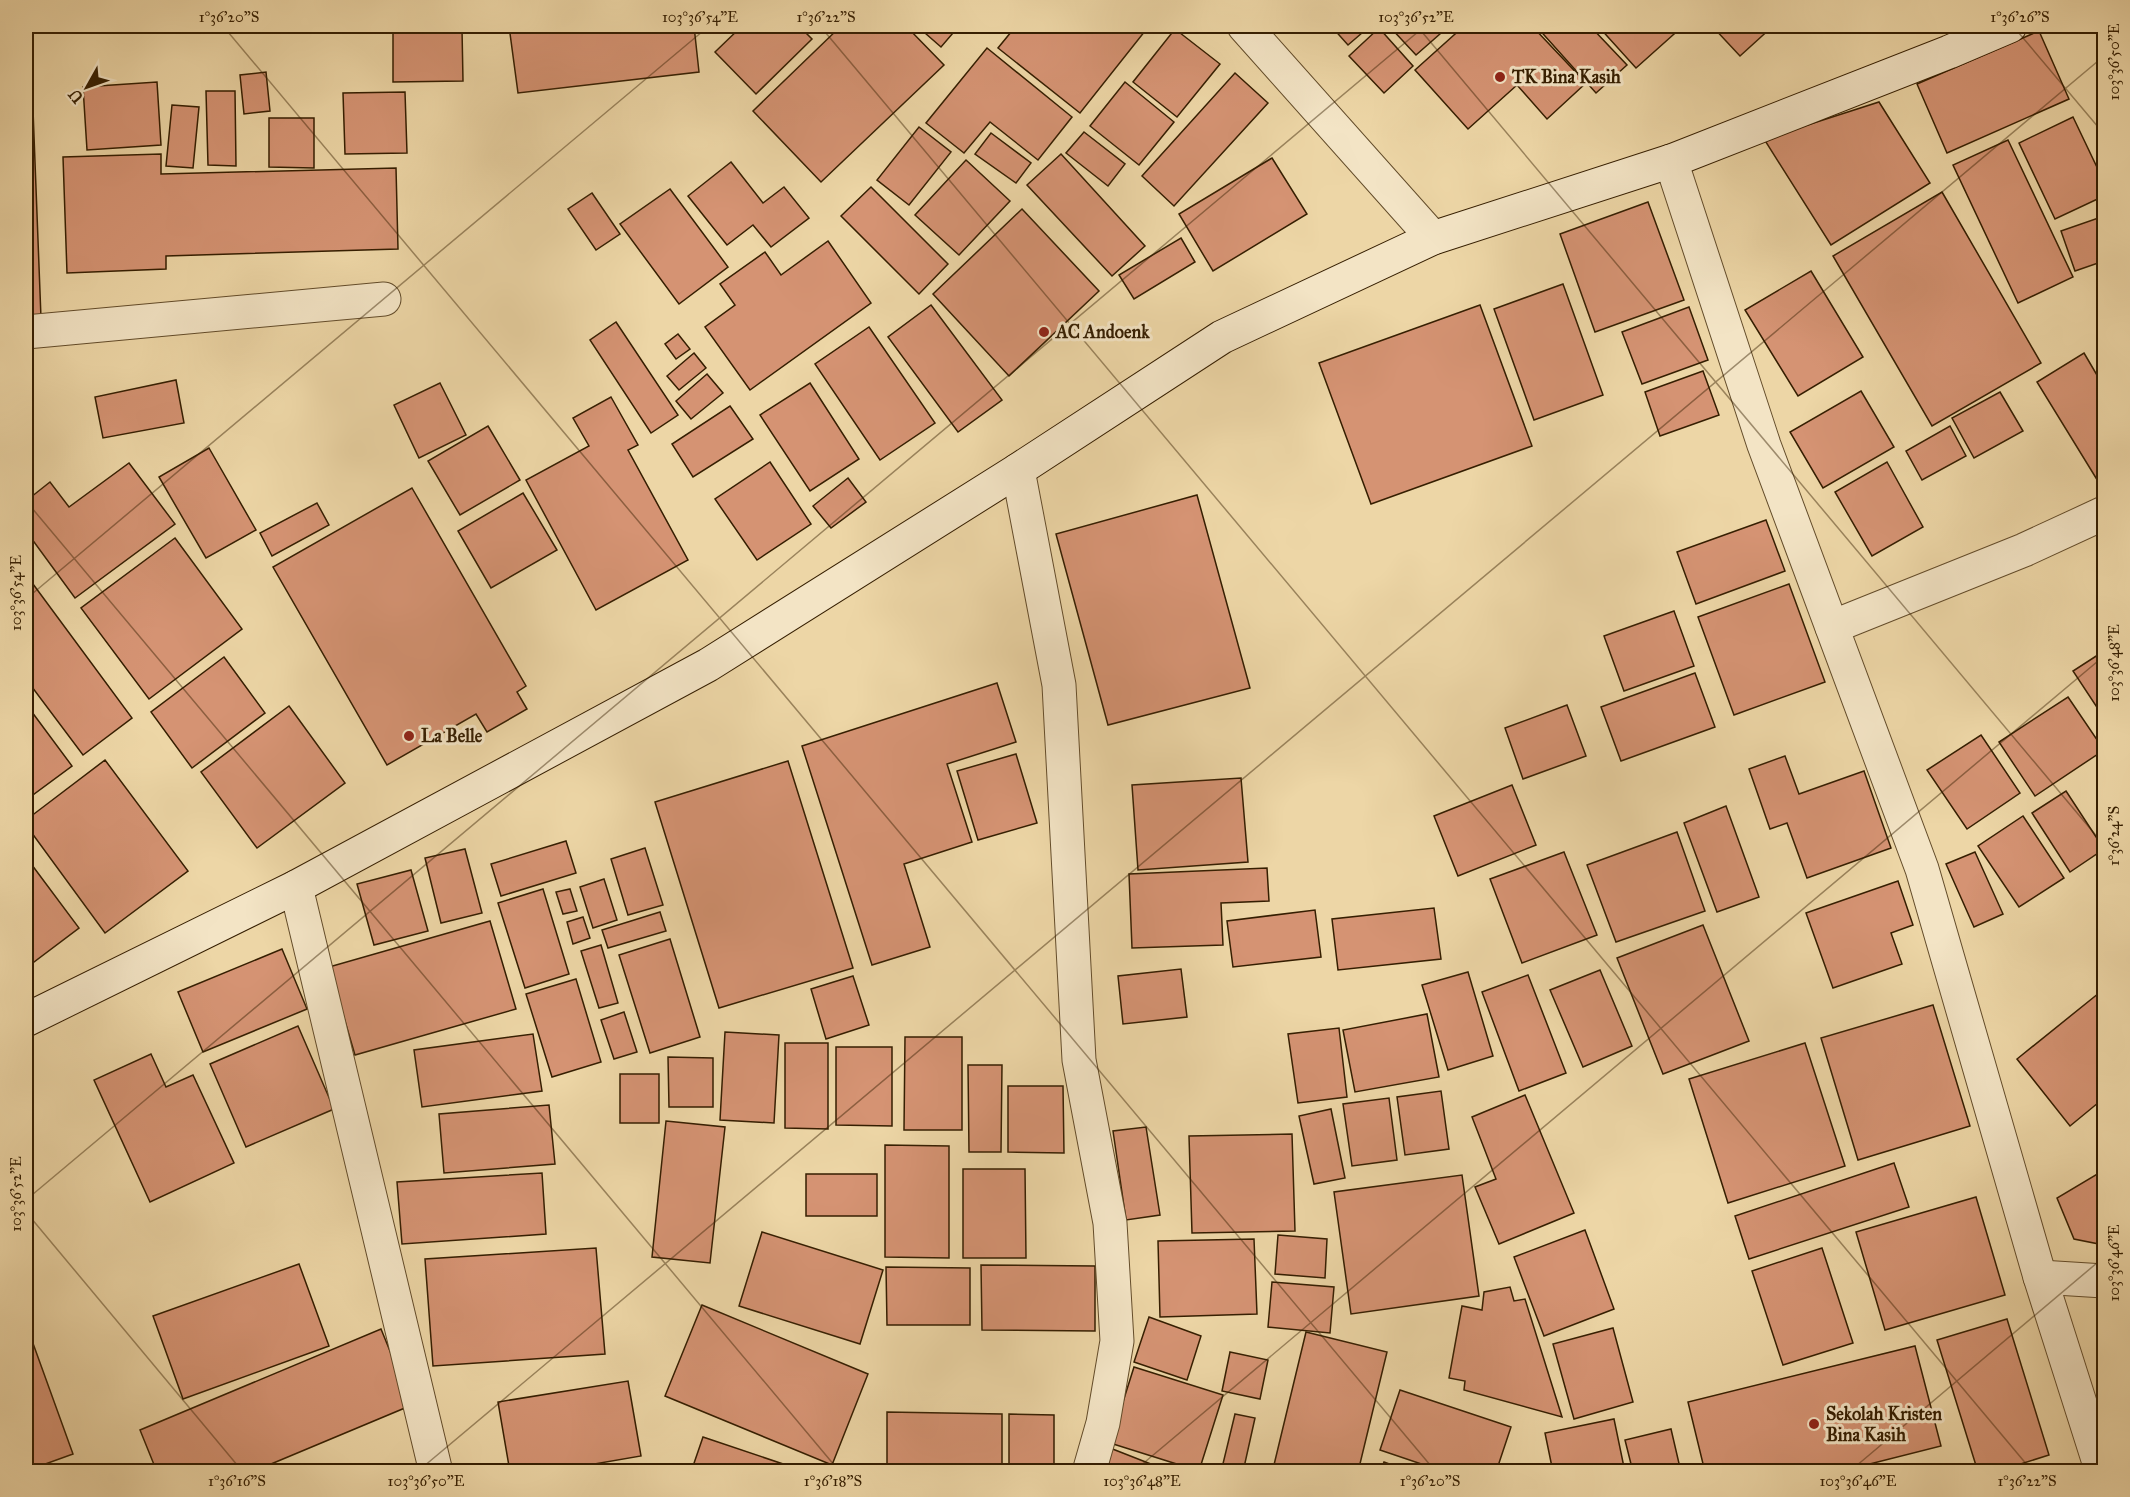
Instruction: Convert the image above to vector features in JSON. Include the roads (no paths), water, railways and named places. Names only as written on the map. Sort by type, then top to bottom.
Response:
[{"type":"street","points":[[1244,26],[1433,238]]},
{"type":"street","points":[[26,1020],[296,887],[708,666],[1018,470],[1222,337],[1433,238],[1671,161],[2010,26]]},
{"type":"street","points":[[1671,161],[1764,445],[1922,869],[2040,1277],[2102,1472]]},
{"type":"street","points":[[26,332],[384,298]]},
{"type":"street","points":[[1018,470],[1059,685],[1079,1060],[1110,1223],[1117,1341],[1103,1423],[1089,1472]]},
{"type":"street","points":[[1832,627],[2024,550],[2104,513]]},
{"type":"street","points":[[296,887],[436,1472]]},
{"type":"street","points":[[2040,1277],[2104,1281]]},
{"type":"place","name":"TK Bina Kasih","points":[[1500,77]]},
{"type":"place","name":"AC Andoenk","points":[[1044,332]]},
{"type":"place","name":"La Belle","points":[[409,736]]},
{"type":"place","name":"Sekolah Kristen Bina Kasih","points":[[1814,1424]]}]
